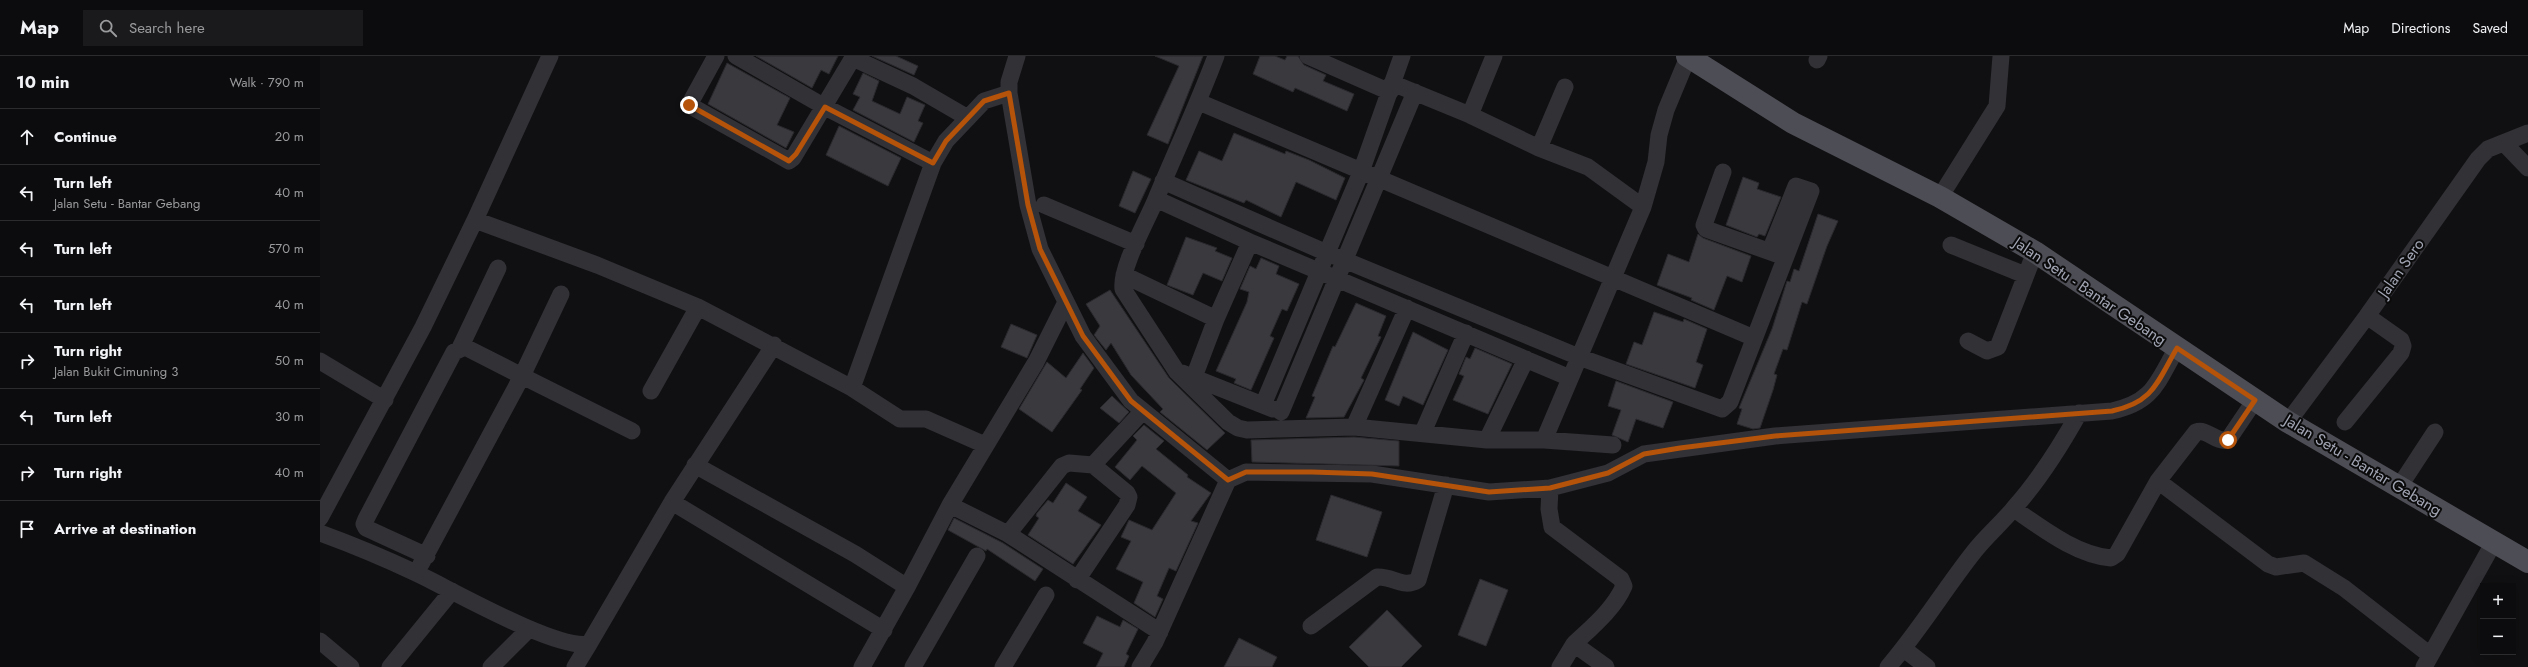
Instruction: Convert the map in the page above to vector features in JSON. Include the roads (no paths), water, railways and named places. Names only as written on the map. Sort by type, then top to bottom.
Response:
[{"type":"main road","name":"Jalan Setu - Bantar Gebang","points":[[1688,56],[1799,126],[1940,197],[2035,252],[2288,422],[2528,562]]},
{"type":"street","points":[[320,518],[385,400],[475,220],[550,56]]},
{"type":"street","points":[[716,56],[689,105],[781,158],[789,161],[793,158],[825,107],[854,57],[913,86],[968,118]]},
{"type":"street","points":[[736,56],[825,107],[933,163]]},
{"type":"street","points":[[1017,56],[1009,82],[1009,93],[1030,212],[1040,249],[1066,302],[1083,336],[1131,401],[1142,412],[1228,480]]},
{"type":"street","points":[[1216,56],[1199,102],[1136,244],[1124,275],[1123,289],[1177,372],[1228,422],[1238,428],[1247,430],[1354,427],[1423,432],[1487,440],[1544,440],[1613,445]]},
{"type":"street","points":[[1308,56],[1391,88],[1415,92],[1470,115],[1540,148],[1588,167],[1643,207]]},
{"type":"street","points":[[1263,406],[1361,172],[1402,56]]},
{"type":"street","points":[[1470,115],[1494,56]]},
{"type":"street","points":[[1544,440],[1643,207],[1656,162],[1659,134],[1666,110],[1688,56]]},
{"type":"street","points":[[1940,197],[1997,106],[2001,56]]},
{"type":"street","points":[[1540,148],[1565,87]]},
{"type":"street","points":[[1280,412],[1415,92]]},
{"type":"street","points":[[852,388],[933,163],[946,141],[984,101],[1009,93]]},
{"type":"street","points":[[1199,102],[1379,180],[1754,338]]},
{"type":"street","name":"Jalan Sero","points":[[2288,422],[2367,316],[2478,159],[2488,149],[2528,133]]},
{"type":"street","points":[[2504,143],[2528,168]]},
{"type":"street","points":[[1723,172],[1704,225],[1706,229],[1770,251],[1787,259]]},
{"type":"street","points":[[1163,181],[1327,253],[1579,357],[1722,409],[1730,402],[1754,338],[1787,259],[1811,191],[1796,186],[1770,251]]},
{"type":"street","points":[[1156,199],[1250,242],[1570,378]]},
{"type":"street","points":[[1044,205],[1136,244]]},
{"type":"street","points":[[475,220],[597,265],[698,307],[774,344],[852,388],[900,418],[926,419],[985,445]]},
{"type":"street","points":[[1194,378],[1216,319],[1250,242]]},
{"type":"street","points":[[1951,245],[2025,275]]},
{"type":"street","points":[[1968,341],[1987,351],[1998,347],[2035,252]]},
{"type":"street","points":[[460,348],[498,268]]},
{"type":"street","points":[[1124,275],[1216,319]]},
{"type":"street","points":[[416,573],[522,376],[561,294]]},
{"type":"street","points":[[862,667],[884,630],[950,504],[1036,362],[1066,302]]},
{"type":"street","points":[[651,391],[698,307]]},
{"type":"street","points":[[1354,427],[1406,308]]},
{"type":"street","points":[[2345,422],[2401,353],[2403,346],[2401,340],[2367,316]]},
{"type":"street","points":[[1423,432],[1466,333]]},
{"type":"street","points":[[575,667],[590,644],[672,502],[774,344]]},
{"type":"street","points":[[426,556],[366,528],[364,524],[454,352],[460,348],[465,347],[475,350],[522,376],[632,431]]},
{"type":"street","points":[[1140,667],[1160,632],[1228,480],[1246,472],[1372,474],[1489,492],[1550,488],[1608,473],[1644,454],[1775,436],[2112,411],[2132,407],[2149,396],[2177,348]]},
{"type":"street","points":[[1487,440],[1526,359]]},
{"type":"street","points":[[320,361],[385,400]]},
{"type":"street","points":[[1177,372],[1280,412],[1317,429]]},
{"type":"street","points":[[2014,509],[2061,540],[2101,558],[2111,558],[2117,554],[2158,482],[2196,432],[2203,432],[2224,441],[2231,439],[2255,400]]},
{"type":"street","points":[[1093,465],[1142,412]]},
{"type":"street","points":[[1888,667],[1904,649],[1974,551],[1994,527],[2014,509],[2057,453],[2078,413]]},
{"type":"street","points":[[2399,487],[2435,432]]},
{"type":"street","points":[[1008,534],[1062,466],[1069,463],[1093,465],[1127,492],[1129,497],[1127,505],[1077,580]]},
{"type":"street","points":[[696,465],[854,554],[907,587]]},
{"type":"street","points":[[2158,482],[2268,564],[2276,567],[2304,563],[2344,588],[2427,661],[2494,542]]},
{"type":"street","points":[[1311,626],[1377,577],[1388,576],[1404,585],[1418,580],[1446,485]]},
{"type":"street","points":[[1550,488],[1549,509],[1552,527],[1615,574],[1624,586],[1619,596],[1600,619],[1574,644],[1560,667]]},
{"type":"street","points":[[672,502],[884,630]]},
{"type":"street","points":[[950,504],[1008,534],[1077,580],[1160,632]]},
{"type":"street","points":[[320,533],[359,547],[416,573],[529,629],[579,646],[590,644]]},
{"type":"street","points":[[913,667],[977,556]]},
{"type":"street","points":[[390,667],[452,591]]},
{"type":"street","points":[[1003,667],[1046,595]]},
{"type":"street","points":[[491,667],[529,629]]},
{"type":"street","points":[[320,641],[351,667]]},
{"type":"street","points":[[1574,644],[1606,667]]},
{"type":"street","points":[[1904,649],[1926,667]]}]
